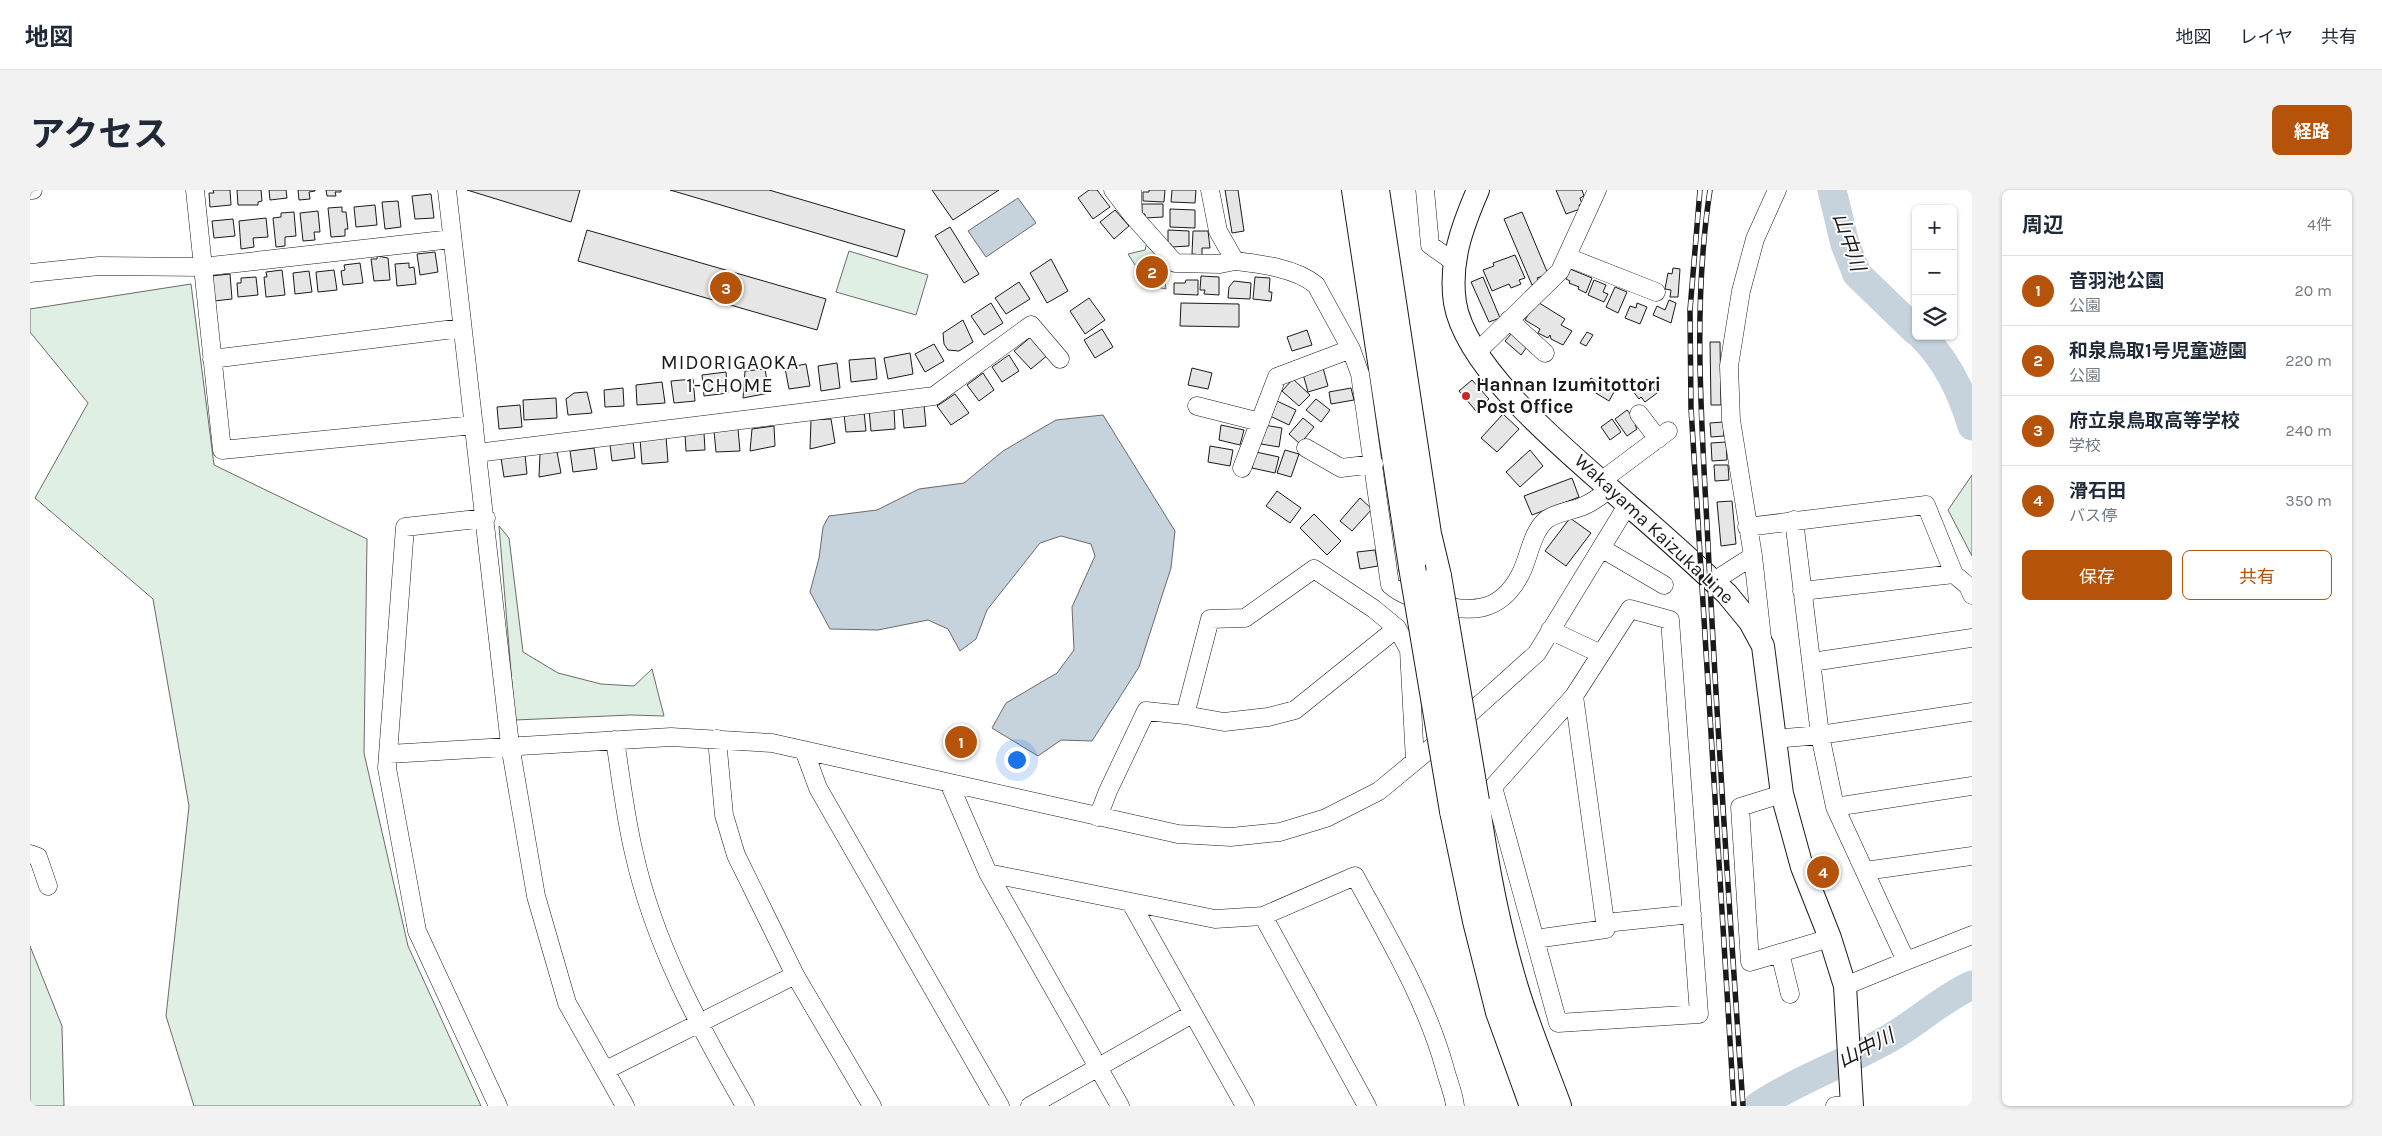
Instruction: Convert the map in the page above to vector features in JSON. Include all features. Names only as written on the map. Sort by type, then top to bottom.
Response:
[{"type":"highway","points":[[1354,190],[1412,567],[1465,806],[1483,852],[1516,992],[1558,1106]]},
{"type":"highway","points":[[1376,190],[1428,534],[1438,576],[1465,806],[1476,921],[1499,1012],[1533,1106]]},
{"type":"main road","name":"Wakayama Kaizuka Line","points":[[1478,190],[1460,234],[1454,262],[1453,281],[1456,305],[1462,328],[1476,353],[1496,380],[1606,485],[1727,594],[1750,622],[1763,646],[1782,794],[1802,867],[1830,938],[1845,986],[1848,1010],[1848,1103]]},
{"type":"street","points":[[195,190],[222,450],[474,425]]},
{"type":"street","points":[[447,190],[486,518],[510,745],[536,896],[567,1003],[625,1106]]},
{"type":"street","points":[[1113,190],[1133,216],[1175,263],[1220,264],[1235,261],[1296,274],[1316,285],[1351,349],[1360,374],[1390,586],[1402,595],[1455,609],[1475,610],[1495,603],[1513,587],[1521,574],[1538,530],[1545,520],[1583,506],[1663,435],[1640,414]]},
{"type":"street","points":[[1132,190],[1133,216]]},
{"type":"street","points":[[1210,190],[1221,240],[1235,261]]},
{"type":"street","points":[[1425,190],[1430,245],[1454,262]]},
{"type":"street","points":[[1476,353],[1560,271],[1597,190]]},
{"type":"street","points":[[1763,646],[1753,556],[1731,420],[1729,366],[1741,291],[1755,239],[1777,190]]},
{"type":"street","points":[[30,273],[99,266],[202,267],[452,239]]},
{"type":"street","points":[[1567,256],[1635,291],[1656,292]]},
{"type":"street","points":[[1509,320],[1545,353]]},
{"type":"street","points":[[477,453],[934,396],[1032,325],[1060,359]]},
{"type":"street","points":[[212,359],[462,328]]},
{"type":"street","points":[[1242,468],[1277,378],[1351,349]]},
{"type":"street","points":[[1197,406],[1260,422]]},
{"type":"street","points":[[1306,448],[1341,468],[1374,464]]},
{"type":"street","points":[[389,754],[510,745],[671,737],[717,739],[772,744],[804,750],[1178,834],[1231,837],[1280,832],[1326,818],[1379,791],[1510,679],[1537,652],[1628,504]]},
{"type":"street","points":[[1747,527],[1926,505],[1954,574],[1968,586],[1972,595]]},
{"type":"street","points":[[486,518],[405,527],[387,768],[417,931],[498,1106]]},
{"type":"street","points":[[1794,520],[1820,735],[1835,807],[1906,961]]},
{"type":"street","points":[[1601,548],[1664,585]]},
{"type":"street","points":[[1714,581],[1753,556]]},
{"type":"street","points":[[1185,715],[1210,619],[1245,618],[1314,570],[1374,609],[1397,628],[1409,650],[1415,760]]},
{"type":"street","points":[[1802,591],[1954,574]]},
{"type":"street","points":[[1630,609],[1670,620],[1699,1014],[1558,1023],[1493,787],[1574,696],[1630,609]]},
{"type":"street","points":[[1098,816],[1146,712],[1185,715],[1224,722],[1268,717],[1295,710],[1397,628]]},
{"type":"street","points":[[1550,630],[1601,654]]},
{"type":"street","points":[[1812,662],[1972,638]]},
{"type":"street","points":[[1535,939],[1606,929],[1574,696]]},
{"type":"street","points":[[1774,739],[1820,735],[1972,712]]},
{"type":"street","points":[[717,739],[724,815],[736,855],[795,974],[872,1106]]},
{"type":"street","points":[[615,740],[634,853],[649,907],[674,973],[698,1024],[744,1106]]},
{"type":"street","points":[[804,750],[818,788],[1000,1106]]},
{"type":"street","points":[[949,783],[988,873],[1120,1106]]},
{"type":"street","points":[[1835,807],[1972,786]]},
{"type":"street","points":[[1782,794],[1740,807],[1750,962],[1830,938]]},
{"type":"street","points":[[30,854],[38,858],[48,886]]},
{"type":"street","points":[[1865,871],[1972,856]]},
{"type":"street","points":[[988,873],[1215,919],[1263,916],[1355,876],[1413,984],[1438,1041],[1455,1106]]},
{"type":"street","points":[[1131,903],[1245,1106]]},
{"type":"street","points":[[1605,923],[1692,914]]},
{"type":"street","points":[[1263,916],[1368,1106]]},
{"type":"street","points":[[1845,986],[1972,935]]},
{"type":"street","points":[[1780,953],[1790,994]]},
{"type":"street","points":[[606,1070],[795,974]]},
{"type":"street","points":[[1030,1106],[1192,1014]]},
{"type":"green space","points":[[1147,242],[1162,260],[1166,289],[1148,285],[1128,254],[1145,250]]},
{"type":"green space","points":[[849,251],[928,275],[916,315],[836,292]]},
{"type":"green space","points":[[191,284],[214,465],[367,539],[364,753],[408,946],[481,1106],[194,1106],[166,1016],[189,806],[153,599],[35,498],[88,403],[30,332],[30,309]]},
{"type":"green space","points":[[1972,475],[1972,556],[1948,510]]},
{"type":"green space","points":[[499,526],[509,538],[523,652],[558,673],[601,684],[634,686],[652,669],[664,716],[631,715],[515,720]]},
{"type":"green space","points":[[30,946],[62,1026],[64,1106],[30,1106]]},
{"type":"shaded area","points":[[1018,198],[1036,223],[986,257],[968,231]]},
{"type":"shaded area","points":[[1103,415],[1175,531],[1171,568],[1139,667],[1092,741],[1061,740],[1038,756],[992,728],[1006,703],[1057,673],[1074,650],[1072,607],[1095,556],[1091,544],[1061,536],[1040,543],[987,610],[976,639],[960,651],[948,629],[928,620],[878,630],[830,629],[810,592],[819,558],[823,527],[829,516],[877,510],[919,489],[964,483],[1003,451],[1056,420]]},
{"type":"building","points":[[213,190],[230,190],[231,205],[210,207],[209,193],[214,193]]},
{"type":"building","points":[[237,190],[261,190],[262,201],[258,202],[258,205],[238,205]]},
{"type":"building","points":[[269,190],[286,190],[287,198],[270,200]]},
{"type":"building","points":[[298,190],[315,191],[309,192],[310,199],[299,200]]},
{"type":"building","points":[[326,190],[341,190],[341,192],[335,192],[336,196],[327,196]]},
{"type":"building","points":[[467,190],[580,190],[571,222]]},
{"type":"building","points":[[670,190],[769,190],[905,230],[897,257]]},
{"type":"building","points":[[932,190],[999,190],[953,220]]},
{"type":"building","points":[[1089,190],[1097,190],[1110,207],[1093,219],[1078,198]]},
{"type":"building","points":[[1149,190],[1165,190],[1164,202],[1143,201],[1143,192],[1149,192]]},
{"type":"building","points":[[1172,190],[1196,190],[1195,203],[1171,202]]},
{"type":"building","points":[[1225,190],[1238,190],[1244,231],[1232,233]]},
{"type":"building","points":[[1556,190],[1582,190],[1584,196],[1580,198],[1582,204],[1579,205],[1580,209],[1566,214]]},
{"type":"building","points":[[431,194],[434,218],[415,219],[412,196]]},
{"type":"building","points":[[398,201],[401,227],[385,229],[382,202]]},
{"type":"building","points":[[1142,204],[1163,204],[1163,217],[1145,218],[1145,214],[1142,214]]},
{"type":"building","points":[[375,205],[377,225],[356,227],[354,207]]},
{"type":"building","points":[[342,207],[342,212],[346,212],[348,229],[345,229],[345,236],[331,237],[328,208]]},
{"type":"building","points":[[1170,209],[1195,210],[1195,228],[1170,227]]},
{"type":"building","points":[[1115,210],[1129,226],[1114,239],[1100,222]]},
{"type":"building","points":[[318,211],[320,232],[314,232],[315,240],[303,241],[300,213]]},
{"type":"building","points":[[294,212],[296,236],[285,237],[285,246],[276,247],[273,218],[281,217],[281,213]]},
{"type":"building","points":[[1522,212],[1548,274],[1537,278],[1539,282],[1532,285],[1504,219]]},
{"type":"building","points":[[266,218],[268,237],[253,238],[254,247],[241,249],[239,221]]},
{"type":"building","points":[[233,219],[235,236],[214,238],[212,221]]},
{"type":"building","points":[[950,227],[979,274],[964,283],[935,236]]},
{"type":"building","points":[[587,230],[826,299],[817,330],[578,261]]},
{"type":"building","points":[[1168,230],[1189,231],[1189,246],[1171,247],[1171,244],[1168,243]]},
{"type":"building","points":[[1193,231],[1208,231],[1210,248],[1202,248],[1202,255],[1192,254]]},
{"type":"building","points":[[435,252],[438,272],[420,275],[417,254]]},
{"type":"building","points":[[1515,255],[1525,278],[1519,280],[1521,284],[1511,288],[1509,284],[1492,291],[1483,270],[1494,266],[1493,263]]},
{"type":"building","points":[[377,256],[388,258],[390,280],[374,281],[371,259],[377,259]]},
{"type":"building","points":[[1051,259],[1068,291],[1047,303],[1030,273]]},
{"type":"building","points":[[360,263],[363,283],[343,285],[341,271],[345,270],[344,265]]},
{"type":"building","points":[[409,263],[409,268],[414,267],[416,284],[397,286],[395,264]]},
{"type":"building","points":[[1673,268],[1680,269],[1678,297],[1670,297],[1671,290],[1665,289],[1668,273],[1672,274]]},
{"type":"building","points":[[1570,269],[1592,278],[1586,293],[1578,289],[1579,287],[1569,283],[1570,281],[1566,279]]},
{"type":"building","points":[[282,270],[285,295],[266,297],[264,277],[267,277],[266,272]]},
{"type":"building","points":[[334,270],[337,290],[318,292],[316,272]]},
{"type":"building","points":[[309,271],[312,292],[295,294],[293,273]]},
{"type":"building","points":[[230,274],[232,299],[214,301],[211,276]]},
{"type":"building","points":[[1201,276],[1219,277],[1219,295],[1204,294],[1205,290],[1200,290]]},
{"type":"building","points":[[256,277],[258,295],[238,297],[237,283],[241,283],[241,278]]},
{"type":"building","points":[[1255,277],[1270,278],[1269,292],[1272,292],[1271,301],[1253,299]]},
{"type":"building","points":[[1483,277],[1500,318],[1489,322],[1471,282]]},
{"type":"building","points":[[1186,280],[1198,280],[1198,295],[1174,294],[1174,283],[1185,283]]},
{"type":"building","points":[[1594,280],[1606,285],[1603,292],[1608,294],[1604,302],[1588,295]]},
{"type":"building","points":[[1234,281],[1251,283],[1250,299],[1228,298],[1229,287]]},
{"type":"building","points":[[1019,282],[1030,299],[1006,314],[995,298]]},
{"type":"building","points":[[1615,287],[1627,292],[1618,313],[1606,307]]},
{"type":"building","points":[[1089,298],[1105,320],[1085,334],[1070,311]]},
{"type":"building","points":[[1669,300],[1676,303],[1671,323],[1653,315],[1657,306],[1665,310]]},
{"type":"building","points":[[1536,301],[1565,319],[1561,325],[1572,331],[1563,345],[1551,339],[1550,335],[1548,338],[1538,333],[1540,329],[1525,320]]},
{"type":"building","points":[[991,303],[1003,323],[984,335],[971,316]]},
{"type":"building","points":[[1181,303],[1239,304],[1239,327],[1180,326]]},
{"type":"building","points":[[1637,303],[1647,307],[1640,324],[1625,318],[1630,306],[1636,308]]},
{"type":"building","points":[[963,320],[973,342],[959,351],[948,350],[944,344],[943,333]]},
{"type":"building","points":[[1102,329],[1113,347],[1095,358],[1084,340]]},
{"type":"building","points":[[1307,330],[1312,345],[1292,351],[1287,337]]},
{"type":"building","points":[[1587,332],[1593,335],[1586,346],[1580,343]]},
{"type":"building","points":[[1511,334],[1527,347],[1521,355],[1505,341]]},
{"type":"building","points":[[1032,336],[1049,354],[1031,369],[1014,351]]},
{"type":"building","points":[[1710,342],[1720,342],[1721,405],[1711,405]]},
{"type":"building","points":[[934,344],[944,361],[925,372],[915,354]]},
{"type":"building","points":[[910,353],[913,374],[888,379],[884,358]]},
{"type":"building","points":[[1009,355],[1019,371],[1002,382],[992,367]]},
{"type":"building","points":[[875,358],[877,379],[851,382],[849,360]]},
{"type":"building","points":[[837,363],[840,388],[821,391],[818,366]]},
{"type":"building","points":[[806,364],[810,386],[789,389],[785,368]]},
{"type":"building","points":[[1192,368],[1212,373],[1208,389],[1188,385]]},
{"type":"building","points":[[1323,368],[1328,386],[1308,392],[1303,374]]},
{"type":"building","points":[[765,369],[769,393],[743,398],[745,371]]},
{"type":"building","points":[[726,372],[728,393],[704,396],[702,375]]},
{"type":"building","points":[[983,373],[994,390],[979,401],[967,385]]},
{"type":"building","points":[[1591,378],[1614,392],[1609,401],[1586,387]]},
{"type":"building","points":[[693,379],[695,401],[674,403],[671,381]]},
{"type":"building","points":[[1293,379],[1310,395],[1299,406],[1282,391]]},
{"type":"building","points":[[1647,379],[1657,393],[1645,402],[1641,397],[1639,399],[1632,390]]},
{"type":"building","points":[[1472,380],[1489,399],[1476,411],[1459,391]]},
{"type":"building","points":[[662,382],[665,403],[637,405],[636,385]]},
{"type":"building","points":[[623,388],[624,406],[605,407],[604,390]]},
{"type":"building","points":[[1351,388],[1354,400],[1331,404],[1329,392]]},
{"type":"building","points":[[587,392],[592,413],[568,415],[566,399],[574,393]]},
{"type":"building","points":[[955,394],[969,413],[951,425],[937,406]]},
{"type":"building","points":[[556,398],[557,418],[524,420],[523,400]]},
{"type":"building","points":[[1316,399],[1330,410],[1321,422],[1306,410]]},
{"type":"building","points":[[1277,401],[1296,410],[1289,425],[1270,416]]},
{"type":"building","points":[[520,405],[522,427],[499,429],[497,407]]},
{"type":"building","points":[[924,405],[926,426],[904,428],[902,407]]},
{"type":"building","points":[[894,408],[895,429],[871,431],[869,409]]},
{"type":"building","points":[[1627,410],[1638,423],[1635,425],[1637,429],[1627,436],[1615,419]]},
{"type":"building","points":[[864,412],[866,431],[846,432],[844,414]]},
{"type":"building","points":[[1503,414],[1519,429],[1497,452],[1481,438]]},
{"type":"building","points":[[1303,418],[1314,427],[1300,444],[1289,434]]},
{"type":"building","points":[[831,419],[835,443],[810,449],[811,420]]},
{"type":"building","points":[[1612,419],[1621,432],[1610,440],[1601,427]]},
{"type":"building","points":[[1723,422],[1724,436],[1711,437],[1710,423]]},
{"type":"building","points":[[1221,425],[1244,430],[1240,445],[1219,440]]},
{"type":"building","points":[[1264,425],[1282,428],[1279,447],[1261,444]]},
{"type":"building","points":[[774,426],[775,446],[750,451],[752,429]]},
{"type":"building","points":[[738,429],[740,451],[716,452],[714,431]]},
{"type":"building","points":[[704,433],[705,450],[686,451],[685,434]]},
{"type":"building","points":[[666,436],[668,462],[642,464],[640,439]]},
{"type":"building","points":[[633,442],[635,458],[612,461],[610,445]]},
{"type":"building","points":[[1726,442],[1727,460],[1712,461],[1711,443]]},
{"type":"building","points":[[1210,446],[1233,450],[1230,466],[1208,462]]},
{"type":"building","points":[[594,448],[597,469],[573,472],[570,451]]},
{"type":"building","points":[[1285,450],[1299,454],[1291,477],[1277,473]]},
{"type":"building","points":[[1530,450],[1543,466],[1520,487],[1506,472]]},
{"type":"building","points":[[557,452],[561,473],[539,477],[540,453]]},
{"type":"building","points":[[1256,452],[1279,457],[1275,473],[1252,468]]},
{"type":"building","points":[[525,455],[527,474],[504,477],[501,458]]},
{"type":"building","points":[[1714,465],[1728,465],[1729,480],[1715,481]]},
{"type":"building","points":[[1572,478],[1579,497],[1532,515],[1524,496]]},
{"type":"building","points":[[1277,491],[1301,508],[1290,523],[1266,506]]},
{"type":"building","points":[[1360,498],[1372,509],[1352,531],[1340,521]]},
{"type":"building","points":[[1732,501],[1736,544],[1721,546],[1717,502]]},
{"type":"building","points":[[1314,514],[1341,541],[1327,555],[1300,528]]},
{"type":"building","points":[[1570,518],[1591,533],[1566,566],[1545,551]]},
{"type":"building","points":[[1375,550],[1378,566],[1360,569],[1357,552]]},
{"type":"waterway","name":"山中川","points":[[1832,190],[1845,244],[1857,274],[1912,327]]},
{"type":"waterway","name":"山中川","points":[[1926,340],[1939,356],[1953,378],[1972,426]]},
{"type":"waterway","name":"山中川","points":[[1758,1106],[1774,1096],[1888,1039],[1950,997],[1972,985]]},
{"type":"railway","points":[[1700,190],[1690,310],[1691,408],[1734,1106]]},
{"type":"railway","points":[[1710,190],[1701,278],[1701,411],[1720,755],[1743,1106]]},
{"type":"place","name":"和泉鳥取1号児童遊園","points":[[1152,272]]},
{"type":"place","name":"府立泉鳥取高等学校","points":[[726,288]]},
{"type":"place","name":"Hannan Izumitottori Post Office","points":[[1466,396]]},
{"type":"place","name":"音羽池公園","points":[[961,742]]},
{"type":"place","name":"滑石田","points":[[1823,872]]},
{"type":"district","name":"MIDORIGAOKA 1-CHOME","points":[[730,374]]}]
